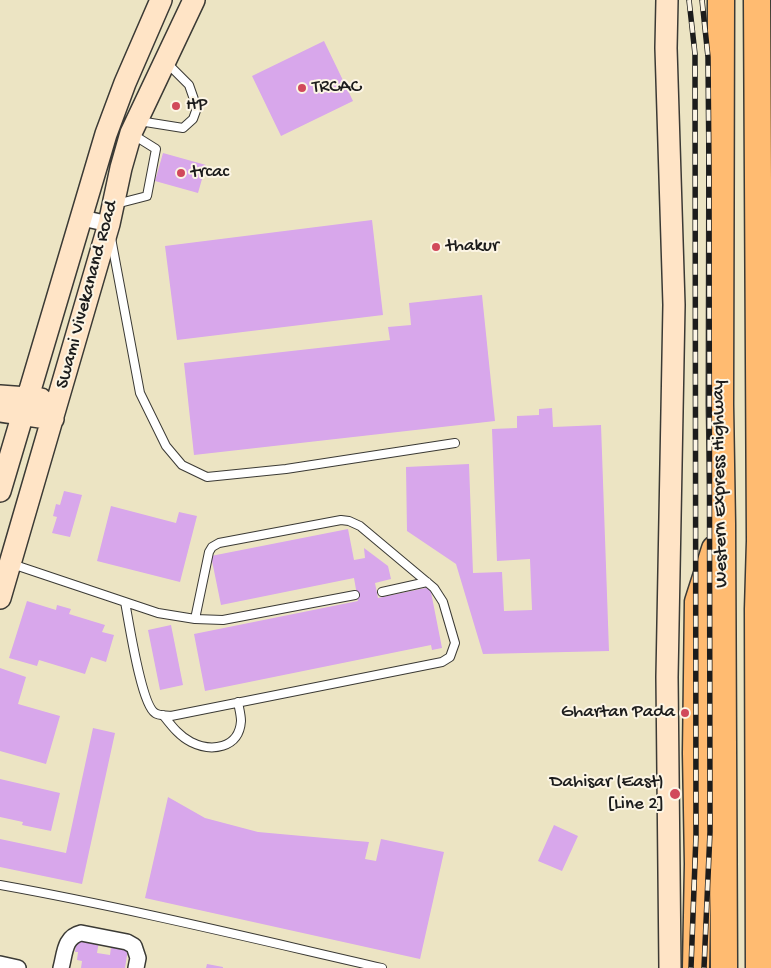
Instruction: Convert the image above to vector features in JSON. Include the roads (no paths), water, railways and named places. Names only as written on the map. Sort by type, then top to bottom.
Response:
[{"type":"highway","name":"Western Express Highway","points":[[721,0],[720,404],[724,968]]},
{"type":"highway","name":"Western Express Highway","points":[[757,0],[760,541],[758,609],[758,968]]},
{"type":"highway","points":[[696,968],[698,602],[722,524]]},
{"type":"highway","points":[[760,541],[771,583]]},
{"type":"main road","name":"Swami Vivekanand Road","points":[[0,491],[92,180],[122,92],[161,0]]},
{"type":"main road","name":"Swami Vivekanand Road","points":[[0,598],[56,410],[111,214],[121,168],[134,127],[194,0]]},
{"type":"main road","points":[[667,0],[666,48],[674,305],[667,677],[670,968]]},
{"type":"main road","points":[[0,396],[25,406],[56,410]]},
{"type":"main road","points":[[0,411],[25,406]]},
{"type":"street","points":[[82,218],[111,214]]},
{"type":"street","points":[[61,968],[67,942],[74,934],[81,933],[127,942],[134,946],[138,958],[136,968]]},
{"type":"lane","points":[[134,127],[183,128],[192,119],[197,108],[190,85],[165,60]]},
{"type":"lane","points":[[134,127],[156,149],[147,196],[111,214],[140,393],[166,446],[182,465],[207,477],[286,470],[455,443]]},
{"type":"lane","points":[[125,602],[148,705],[155,713],[170,716],[442,662],[450,657],[455,643],[443,602],[434,588],[360,526],[341,520],[219,543],[212,547],[207,559],[195,619]]},
{"type":"lane","points":[[11,563],[158,613],[195,619],[223,620],[355,595]]},
{"type":"lane","points":[[382,592],[427,582]]},
{"type":"lane","points":[[163,715],[174,729],[189,742],[200,746],[220,748],[229,743],[236,735],[241,722],[238,702]]},
{"type":"lane","points":[[0,885],[51,894],[382,968]]},
{"type":"railway","points":[[689,0],[695,54],[696,835],[691,968]]},
{"type":"railway","points":[[702,0],[708,57],[709,171],[710,832],[704,968]]},
{"type":"place","name":"TRCAC","points":[[302,88]]},
{"type":"place","name":"HP","points":[[176,106]]},
{"type":"place","name":"trcac","points":[[181,173]]},
{"type":"place","name":"thakur","points":[[436,247]]},
{"type":"place","name":"Ghartan Pada","points":[[685,713]]},
{"type":"place","name":"Dahisar (East) [Line 2]","points":[[675,794]]}]
